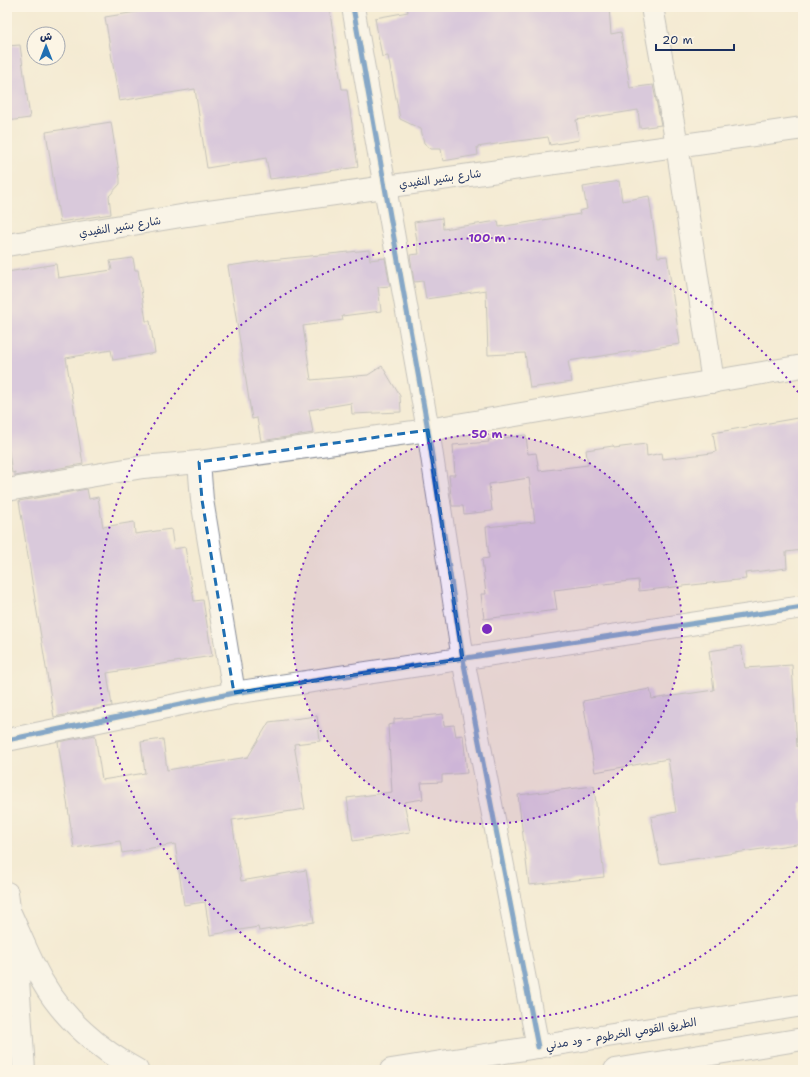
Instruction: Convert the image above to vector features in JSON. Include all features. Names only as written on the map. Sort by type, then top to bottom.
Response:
[{"type":"main road","points":[[354,7],[384,187],[428,430],[463,659],[519,942],[538,1047]]},
{"type":"main road","points":[[652,7],[677,144],[713,382]]},
{"type":"main road","name":"شارع بشير النفيدي","points":[[7,245],[187,216],[384,187],[677,144],[803,128]]},
{"type":"main road","points":[[7,490],[142,467],[199,462],[428,430],[803,366]]},
{"type":"main road","points":[[199,462],[202,500],[234,693]]},
{"type":"main road","points":[[7,740],[234,693],[803,607]]},
{"type":"main road","points":[[7,893],[11,915],[18,980],[24,1070]]},
{"type":"main road","points":[[11,915],[43,982],[64,1010],[85,1033],[114,1058],[137,1070]]},
{"type":"main road","name":"الطريق القومي الخرطوم - ود مدني","points":[[391,1070],[803,1005]]},
{"type":"main road","points":[[615,1070],[803,1039]]},
{"type":"highlighted area","points":[[428,430],[463,659],[234,693],[202,500],[199,462]]},
{"type":"building","points":[[168,7],[329,7],[342,89],[347,89],[358,167],[270,179],[266,158],[207,168],[195,89],[119,101],[105,17]]},
{"type":"building","points":[[407,7],[609,7],[611,34],[621,32],[630,88],[653,85],[661,125],[640,128],[638,110],[576,120],[579,140],[550,145],[548,137],[477,147],[478,155],[443,161],[441,149],[431,149],[424,143],[421,129],[400,119],[388,56],[382,57],[375,18],[408,12]]},
{"type":"building","points":[[20,45],[30,118],[7,121],[7,46]]},
{"type":"building","points":[[111,122],[120,184],[109,196],[111,214],[60,222],[46,132]]},
{"type":"building","points":[[619,181],[622,201],[649,196],[658,257],[667,256],[680,344],[568,361],[572,382],[530,388],[525,353],[488,355],[486,290],[426,299],[423,281],[414,282],[410,255],[419,254],[414,222],[442,218],[443,229],[498,221],[499,227],[580,214],[579,211],[587,209],[583,187]]},
{"type":"building","points":[[369,250],[370,260],[385,258],[390,286],[378,287],[381,311],[342,316],[343,320],[303,326],[311,380],[368,375],[382,366],[400,396],[401,412],[352,414],[351,403],[309,410],[313,433],[261,441],[257,418],[252,419],[228,266],[270,260]]},
{"type":"building","points":[[133,258],[135,270],[138,270],[146,321],[150,321],[155,353],[113,360],[111,350],[66,358],[83,464],[15,476],[15,472],[12,473],[7,439],[7,272],[56,264],[58,278],[112,270],[110,261]]},
{"type":"building","points":[[803,417],[803,550],[786,552],[787,568],[745,573],[746,579],[639,591],[638,580],[554,590],[557,610],[484,619],[481,594],[486,594],[482,559],[489,558],[486,527],[535,522],[529,478],[489,484],[492,511],[464,514],[463,506],[452,506],[449,475],[455,475],[453,445],[489,442],[488,440],[526,435],[528,454],[536,453],[539,471],[588,465],[586,450],[613,446],[614,448],[646,444],[647,456],[662,453],[663,459],[712,453],[716,452],[713,433]]},
{"type":"building","points":[[87,489],[89,499],[98,497],[103,527],[134,522],[135,534],[171,529],[174,549],[185,547],[194,601],[203,600],[212,656],[107,673],[112,706],[54,717],[19,501]]},
{"type":"building","points":[[741,646],[745,668],[792,665],[797,747],[803,746],[803,802],[800,803],[803,823],[803,843],[660,864],[651,817],[676,812],[668,759],[595,772],[583,701],[650,689],[652,699],[714,690],[709,651]]},
{"type":"building","points":[[443,714],[444,726],[454,725],[456,736],[463,735],[467,773],[442,775],[442,782],[421,783],[423,799],[404,802],[410,832],[353,841],[347,798],[392,792],[388,725],[394,724],[394,719]]},
{"type":"building","points":[[317,716],[320,741],[294,744],[305,809],[232,820],[241,881],[306,870],[314,922],[259,931],[258,927],[210,935],[205,902],[184,905],[175,844],[122,853],[120,841],[74,848],[58,742],[95,735],[102,780],[145,773],[141,742],[163,739],[167,770],[248,757],[269,722]]},
{"type":"building","points":[[594,786],[604,877],[529,885],[518,795]]},
{"type":"cycle path","points":[[353,7],[428,430],[463,659],[538,1047]]},
{"type":"cycle path","points":[[7,740],[234,693],[803,607]]}]
